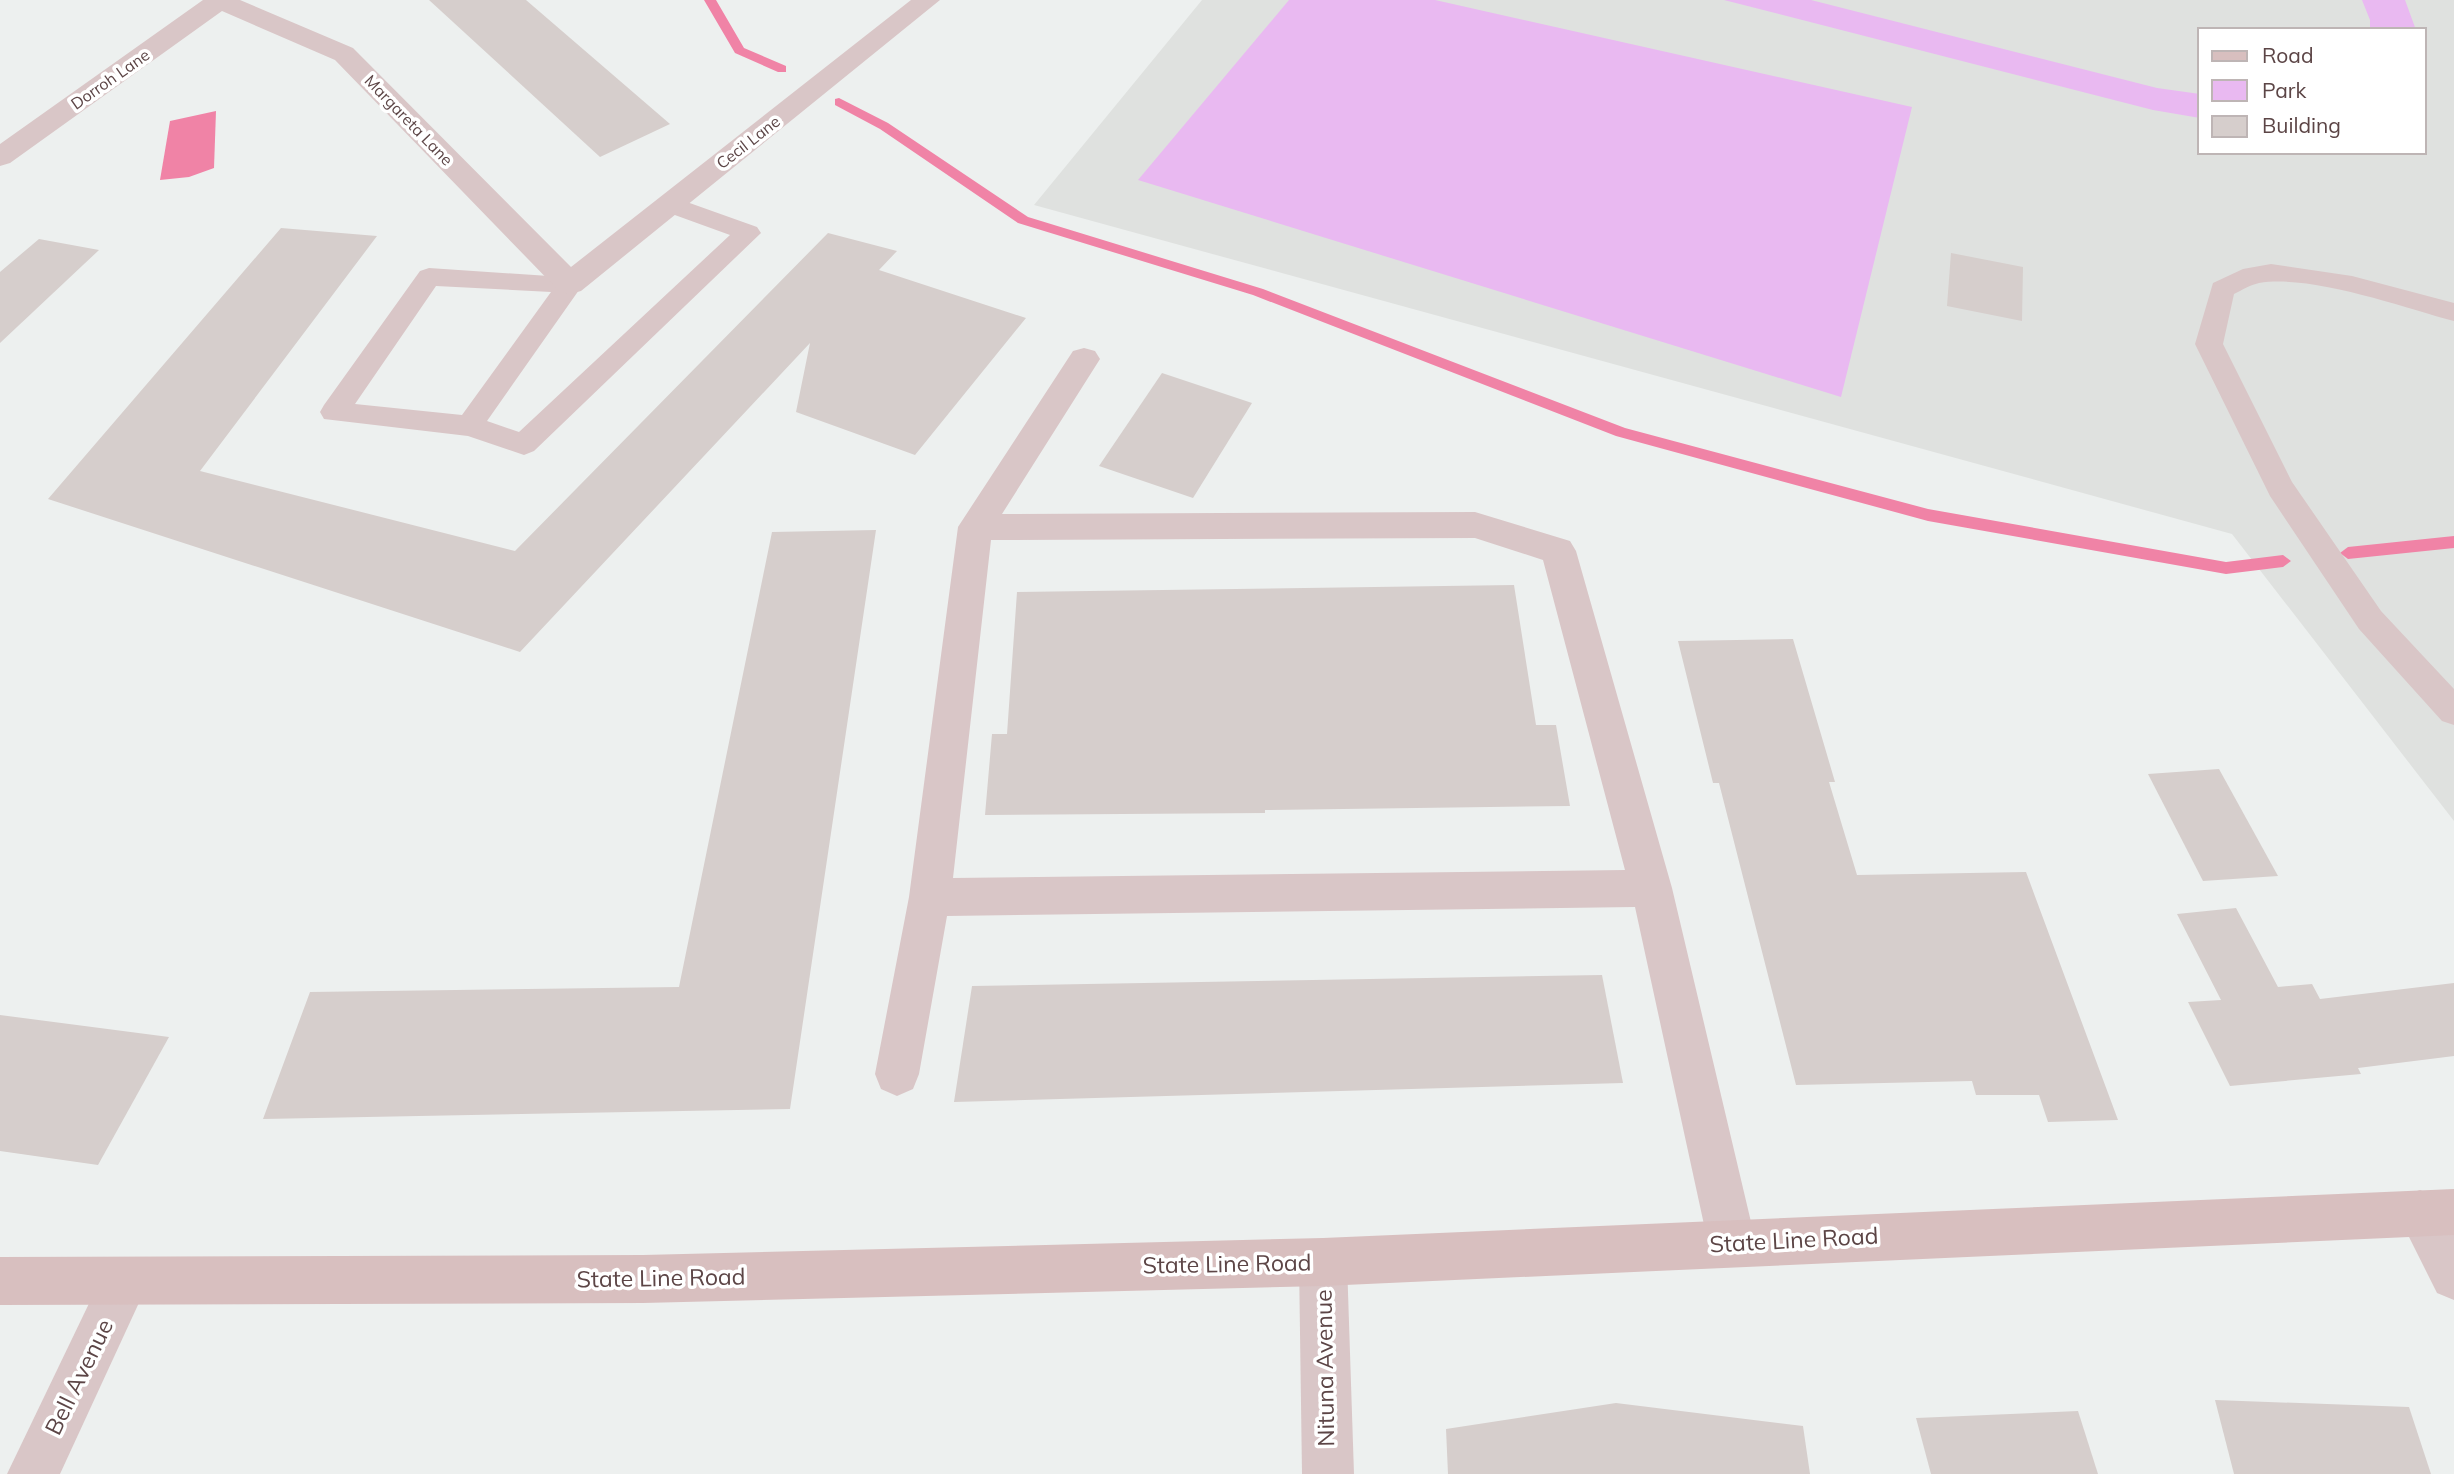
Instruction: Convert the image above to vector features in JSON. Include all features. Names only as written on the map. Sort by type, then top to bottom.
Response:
[{"type":"street","name":"Dorroh Lane","points":[[0,157],[219,0]]},
{"type":"street","name":"Margareta Lane","points":[[219,0],[344,54],[570,284]]},
{"type":"street","name":"Cecil Lane","points":[[570,284],[927,0]]},
{"type":"street","points":[[897,1074],[930,897],[975,527],[1084,359]]},
{"type":"street","points":[[975,527],[1475,525],[1559,551],[1651,888],[1732,1243]]},
{"type":"street","points":[[930,897],[1651,888]]},
{"type":"street","points":[[2437,1213],[2454,1276]]},
{"type":"street","name":"State Line Road","points":[[0,1281],[643,1279],[1322,1262],[2437,1213]]},
{"type":"street","name":"Nituna Avenue","points":[[1322,1262],[1328,1474]]},
{"type":"street","name":"Bell Avenue","points":[[33,1474],[125,1282]]},
{"type":"lane","points":[[570,284],[429,277],[334,412],[469,426],[524,444],[748,233],[670,204]]},
{"type":"lane","points":[[2454,312],[2377,291],[2283,273],[2252,275],[2222,289],[2209,344],[2280,488],[2370,620],[2454,711]]},
{"type":"lane","points":[[469,426],[570,284]]},
{"type":"shaded area","points":[[1202,0],[2454,0],[2454,821],[2232,534],[1034,205]]},
{"type":"shaded area","points":[[216,111],[214,168],[189,177],[160,180],[170,121]]},
{"type":"green space","points":[[1289,0],[1435,0],[1912,107],[1841,397],[1138,180]]},
{"type":"green space","points":[[1724,0],[1811,0],[2157,88],[2198,94],[2198,118],[2153,110]]},
{"type":"green space","points":[[2362,0],[2405,0],[2415,28],[2370,28],[2370,20]]},
{"type":"building","points":[[429,0],[526,0],[670,124],[600,157]]},
{"type":"building","points":[[281,228],[377,236],[200,471],[515,551],[828,233],[897,251],[879,270],[1026,318],[915,455],[796,412],[810,343],[520,652],[48,499]]},
{"type":"building","points":[[39,239],[99,250],[0,343],[0,272]]},
{"type":"building","points":[[1951,253],[2023,267],[2022,321],[1947,306]]},
{"type":"building","points":[[1162,373],[1252,403],[1193,498],[1099,466]]},
{"type":"building","points":[[876,530],[790,1109],[263,1119],[310,992],[679,987],[772,532]]},
{"type":"building","points":[[1514,585],[1536,725],[1556,725],[1570,806],[1265,810],[1265,813],[985,815],[992,734],[1007,734],[1017,592]]},
{"type":"building","points":[[1793,639],[1835,782],[1829,782],[1857,875],[2026,872],[2118,1120],[2048,1122],[2039,1095],[1976,1095],[1972,1081],[1796,1085],[1719,783],[1713,783],[1678,641]]},
{"type":"building","points":[[2219,769],[2278,876],[2203,881],[2148,774]]},
{"type":"building","points":[[2236,908],[2278,987],[2312,984],[2320,999],[2454,983],[2454,1056],[2358,1068],[2361,1074],[2230,1086],[2188,1002],[2221,1000],[2177,914]]},
{"type":"building","points":[[1602,975],[1623,1083],[954,1102],[972,986]]},
{"type":"building","points":[[0,1015],[169,1037],[98,1165],[0,1151]]},
{"type":"building","points":[[2215,1400],[2409,1407],[2431,1474],[2234,1474]]},
{"type":"building","points":[[1616,1403],[1803,1426],[1810,1474],[1448,1474],[1446,1429]]},
{"type":"building","points":[[2078,1411],[2098,1474],[1931,1474],[1916,1418]]},
{"type":"waterway","points":[[710,0],[739,50],[782,69]]},
{"type":"waterway","points":[[839,102],[884,126],[1023,220],[1258,292],[1621,432],[1928,515],[2226,568],[2283,561]]},
{"type":"waterway","points":[[2348,553],[2454,542]]}]
